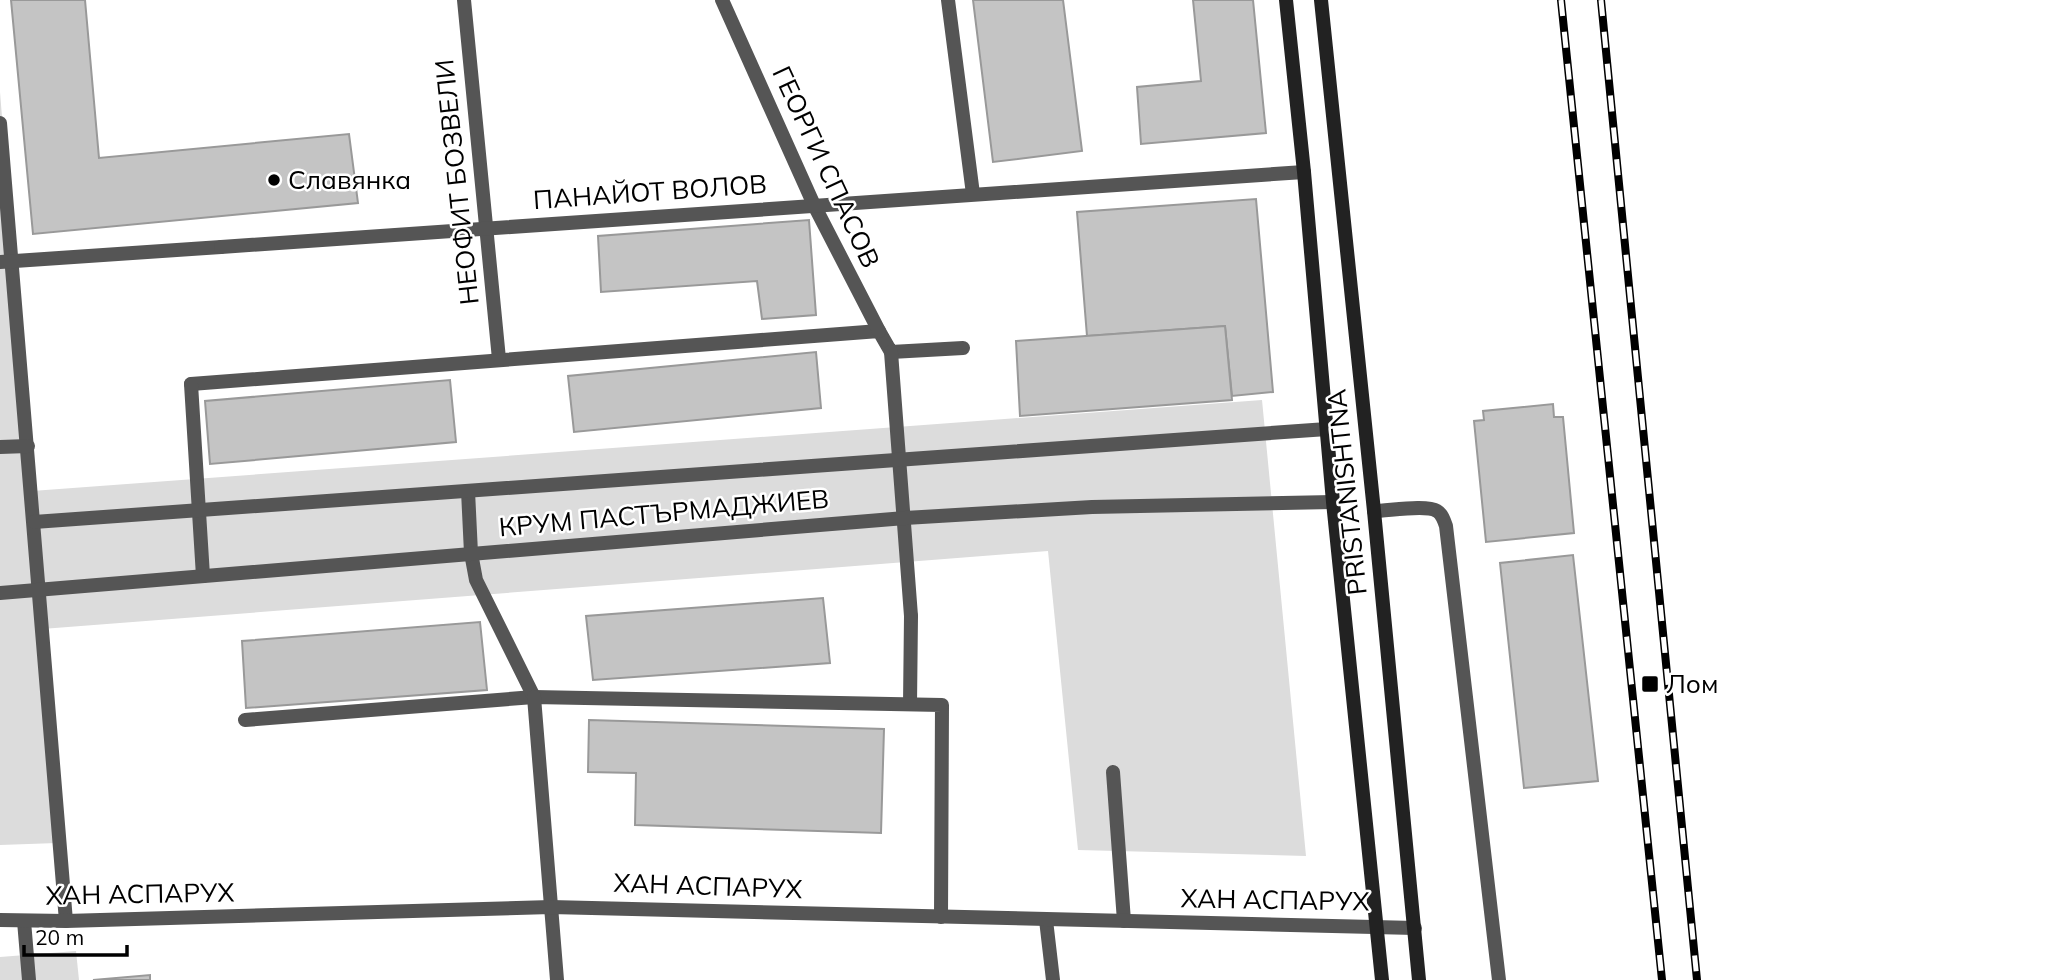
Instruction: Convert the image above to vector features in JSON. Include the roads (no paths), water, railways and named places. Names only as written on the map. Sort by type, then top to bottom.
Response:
[{"type":"main road","name":"PRISTANISHTNA","points":[[1286,0],[1333,502],[1382,980]]},
{"type":"main road","name":"PRISTANISHTNA","points":[[1321,0],[1419,980]]},
{"type":"street","name":"НЕОФИТ БОЗВЕЛИ","points":[[464,0],[499,359]]},
{"type":"street","name":"ГЕОРГИ СПАСОВ","points":[[722,0],[814,205],[891,352]]},
{"type":"street","points":[[948,0],[973,194]]},
{"type":"street","points":[[0,123],[6,262],[28,446],[66,921]]},
{"type":"street","name":"ПАНАЙОТ ВОЛОВ","points":[[6,262],[1304,172]]},
{"type":"street","points":[[203,576],[191,384],[879,331]]},
{"type":"street","points":[[910,704],[911,615],[891,352],[963,348]]},
{"type":"street","name":"КРУМ ПАСТЪРМАДЖИЕВ","points":[[34,522],[1327,429]]},
{"type":"street","points":[[0,447],[28,446]]},
{"type":"street","points":[[468,491],[471,554],[476,580],[534,697],[557,980]]},
{"type":"street","name":"КРУМ ПАСТЪРМАДЖИЕВ","points":[[0,593],[905,518],[1092,507],[1333,502]]},
{"type":"street","points":[[1374,511],[1436,510],[1446,526],[1499,980]]},
{"type":"street","points":[[245,720],[534,697],[942,705],[941,917]]},
{"type":"street","points":[[1113,772],[1124,921]]},
{"type":"street","name":"ХАН АСПАРУХ","points":[[0,920],[66,921],[551,906],[1415,928]]},
{"type":"street","points":[[1046,920],[1053,980]]},
{"type":"street","points":[[24,921],[29,980]]},
{"type":"railway","points":[[1561,0],[1662,980]]},
{"type":"railway","points":[[1601,0],[1697,980]]},
{"type":"place","name":"Славянка","points":[[274,180]]},
{"type":"place","name":"Лом","points":[[1650,684]]}]
